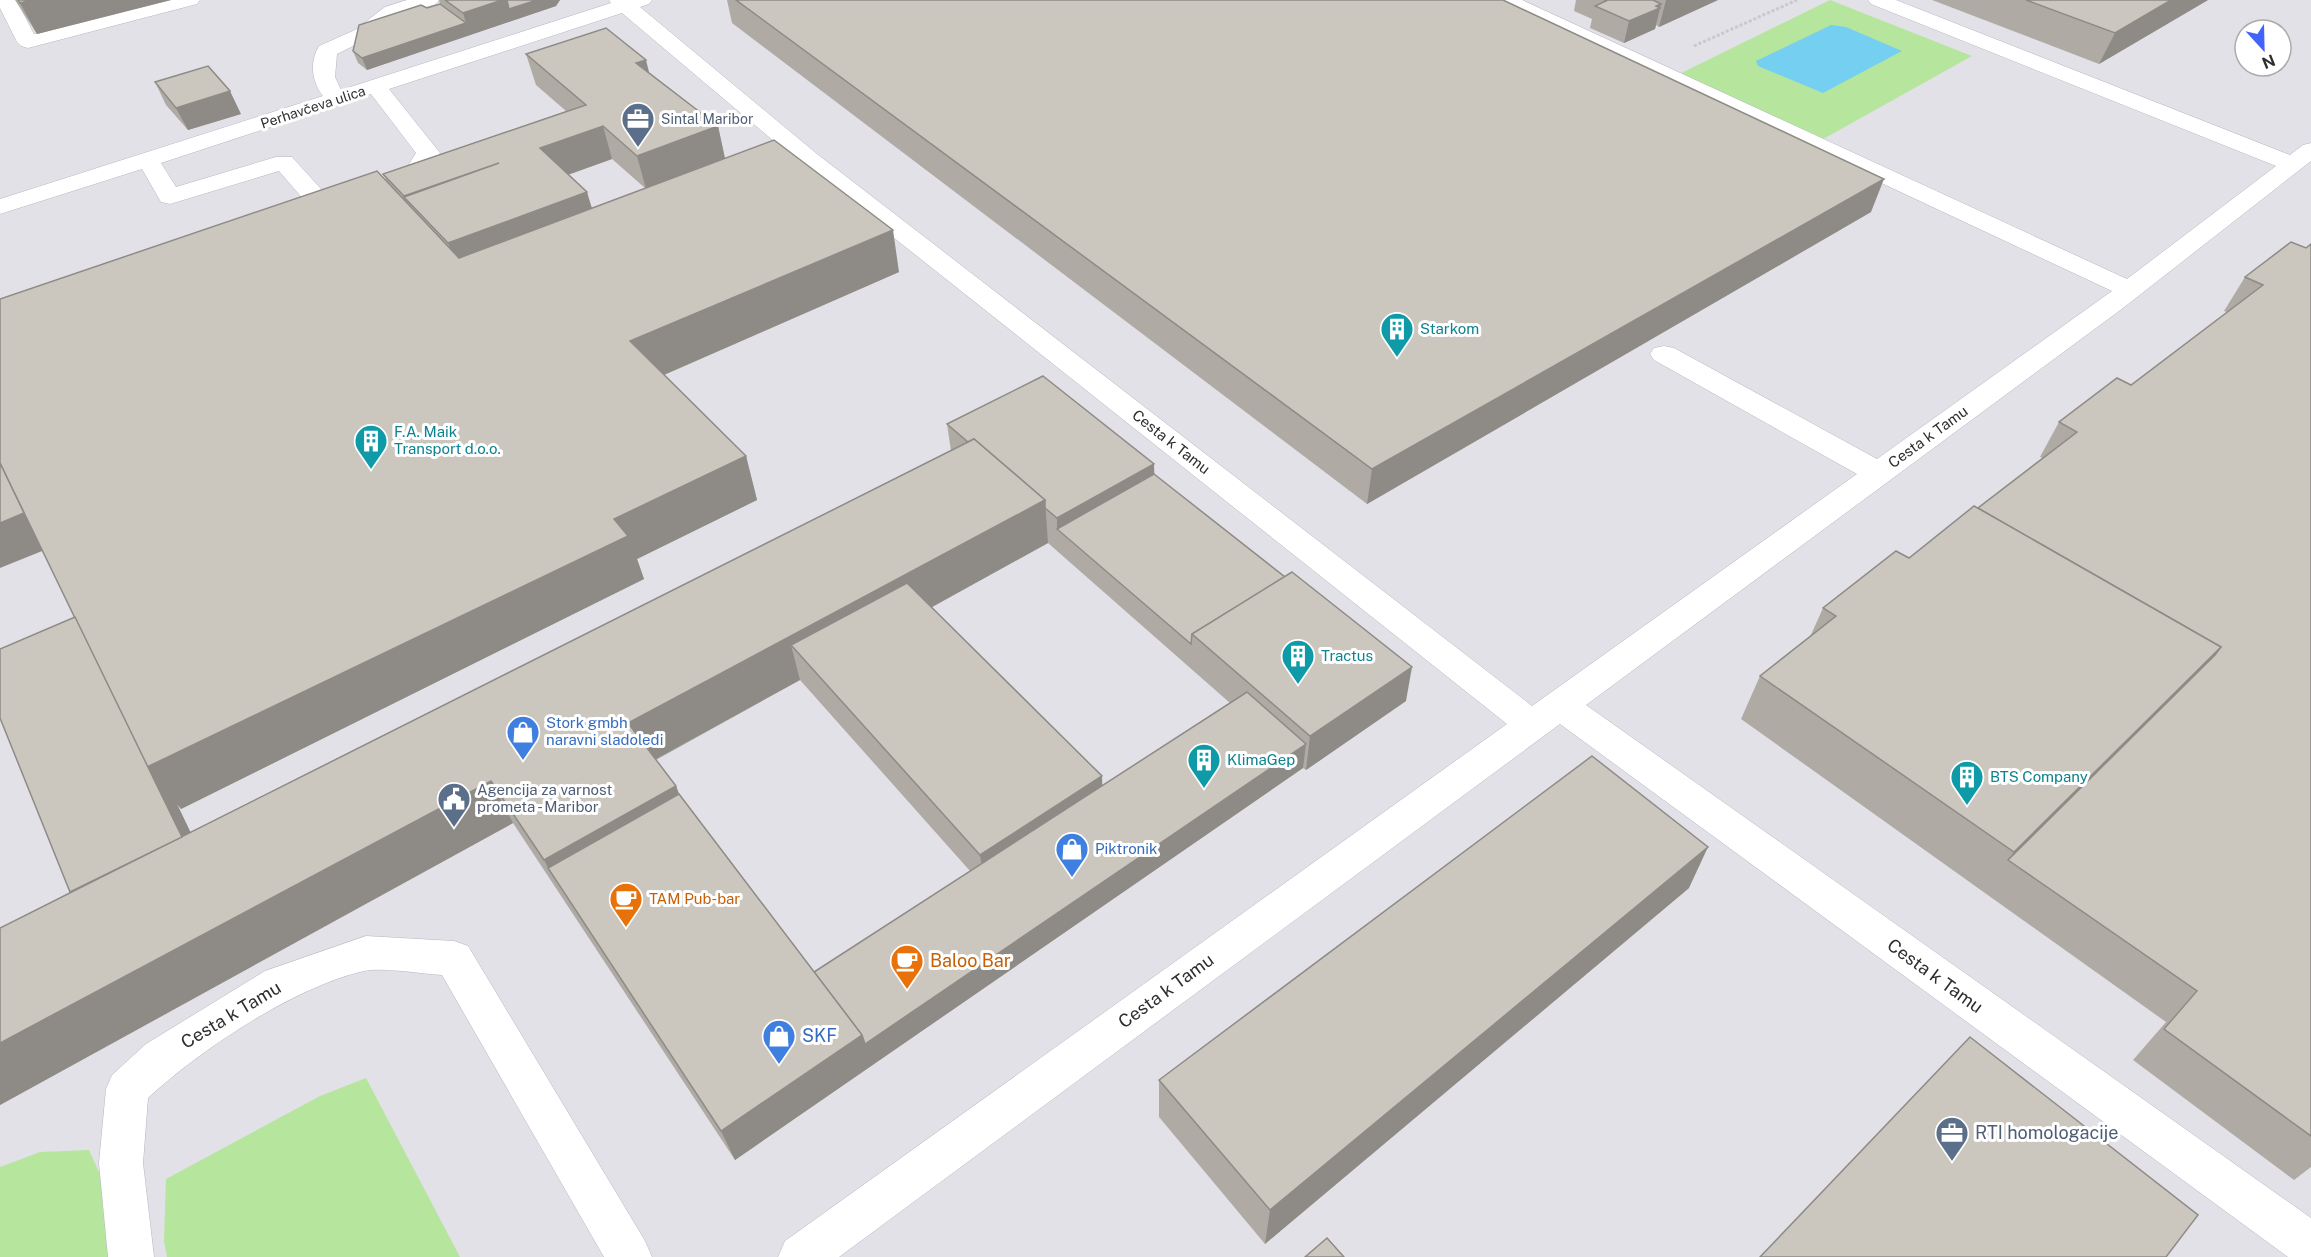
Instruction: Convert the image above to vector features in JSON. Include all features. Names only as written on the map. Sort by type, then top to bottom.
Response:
[{"type":"street","points":[[6,0],[28,42],[190,0]]},
{"type":"street","points":[[338,99],[328,90],[322,79],[327,51],[362,33],[389,6],[429,0]]},
{"type":"street","points":[[1506,0],[2130,290]]},
{"type":"street","name":"Cesta k Tamu","points":[[1878,0],[2302,157]]},
{"type":"street","name":"Perhavčeva ulica","points":[[0,207],[338,99],[628,2],[809,159]]},
{"type":"street","points":[[148,159],[170,197],[284,162],[326,210],[410,182],[428,153],[376,86]]},
{"type":"street","name":"Cesta k Tamu","points":[[801,1257],[2130,290],[2302,157]]},
{"type":"street","name":"Cesta k Tamu","points":[[809,159],[1546,715],[2311,1246]]},
{"type":"street","points":[[1664,354],[1879,473]]},
{"type":"street","name":"Cesta k Tamu","points":[[131,1257],[121,1163],[127,1089],[161,1058],[279,984],[366,953],[454,958],[629,1257]]},
{"type":"path","points":[[1650,66],[1797,0]]},
{"type":"shaded area","points":[[0,0],[2311,0],[2311,1257],[0,1257]]},
{"type":"green space","points":[[1830,0],[1972,56],[1807,148],[1663,82]]},
{"type":"green space","points":[[366,1078],[460,1257],[167,1257],[164,1241],[166,1179],[320,1096]]},
{"type":"green space","points":[[89,1150],[105,1186],[113,1257],[0,1257],[0,1167],[40,1152]]},
{"type":"water","points":[[1831,25],[1846,27],[1902,51],[1823,93],[1758,66],[1756,61]]},
{"type":"building","points":[[445,0],[502,0],[463,13]]},
{"type":"building","points":[[507,0],[537,0],[509,9]]},
{"type":"building","name":"Starkom","points":[[736,0],[1503,0],[1884,179],[1372,469]]},
{"type":"building","points":[[1604,0],[1653,0],[1661,4],[1656,6],[1660,8],[1629,21],[1595,6],[1606,1]]},
{"type":"building","points":[[2026,0],[2171,0],[2115,33]]},
{"type":"building","points":[[440,4],[466,23],[362,58],[353,51],[359,25],[421,5],[427,8]]},
{"type":"building","points":[[606,28],[646,60],[636,63],[718,126],[637,156],[603,126],[540,148],[587,192],[448,243],[404,197],[499,163],[404,196],[383,174],[586,105],[526,54]]},
{"type":"building","points":[[208,66],[230,91],[176,108],[155,82]]},
{"type":"building","name":"F.A. Maik Transport d.o.o.","points":[[774,140],[893,230],[630,341],[746,456],[614,519],[628,536],[147,767],[0,463],[0,299],[377,171],[459,258]]},
{"type":"building","points":[[2291,242],[2306,248],[2311,244],[2311,1136],[2164,1029],[2197,991],[2008,860],[2221,647],[1978,508],[2077,432],[2059,422],[2117,378],[2131,385],[2263,285],[2245,277]]},
{"type":"building","points":[[1043,376],[1154,464],[1057,518],[1045,508],[1045,500],[974,439],[968,442],[947,424]]},
{"type":"building","points":[[974,439],[1045,500],[628,723],[676,786],[544,860],[491,781],[0,1043],[0,928]]},
{"type":"building","points":[[0,463],[24,513],[0,523]]},
{"type":"building","points":[[1154,474],[1285,577],[1192,634],[1191,644],[1057,529]]},
{"type":"building","name":"BTS Company","points":[[1974,506],[2221,647],[2014,852],[1760,676],[1836,616],[1823,608],[1896,551],[1909,558]]},
{"type":"building","name":"Tractus","points":[[1292,572],[1412,667],[1310,736],[1192,634]]},
{"type":"building","points":[[907,583],[1102,776],[980,855],[791,645]]},
{"type":"building","points":[[75,617],[182,837],[70,892],[0,718],[0,649]]},
{"type":"building","points":[[1247,692],[1306,744],[865,1044],[862,1035],[814,972]]},
{"type":"building","points":[[1592,756],[1708,847],[1270,1210],[1159,1080]]},
{"type":"building","points":[[679,794],[862,1035],[721,1131],[548,868]]},
{"type":"building","name":"RTI homologacije","points":[[1970,1037],[2198,1215],[2166,1257],[1760,1257]]},
{"type":"building","points":[[1327,1238],[1344,1257],[1305,1257]]},
{"type":"place","name":"Sintal Maribor","points":[[638,148]]},
{"type":"place","name":"Starkom","points":[[1397,358]]},
{"type":"place","name":"F.A. Maik Transport d.o.o.","points":[[371,470]]},
{"type":"place","name":"Tractus","points":[[1298,685]]},
{"type":"place","name":"Stork gmbh naravni sladoledi","points":[[523,761]]},
{"type":"place","name":"KlimaGep","points":[[1204,789]]},
{"type":"place","name":"BTS Company","points":[[1967,806]]},
{"type":"place","name":"Agencija za varnost prometa - Maribor","points":[[454,828]]},
{"type":"place","name":"Piktronik","points":[[1072,878]]},
{"type":"place","name":"TAM Pub-bar","points":[[626,928]]},
{"type":"place","name":"Baloo Bar","points":[[907,990]]},
{"type":"place","name":"SKF","points":[[779,1065]]},
{"type":"place","name":"RTI homologacije","points":[[1952,1162]]}]
